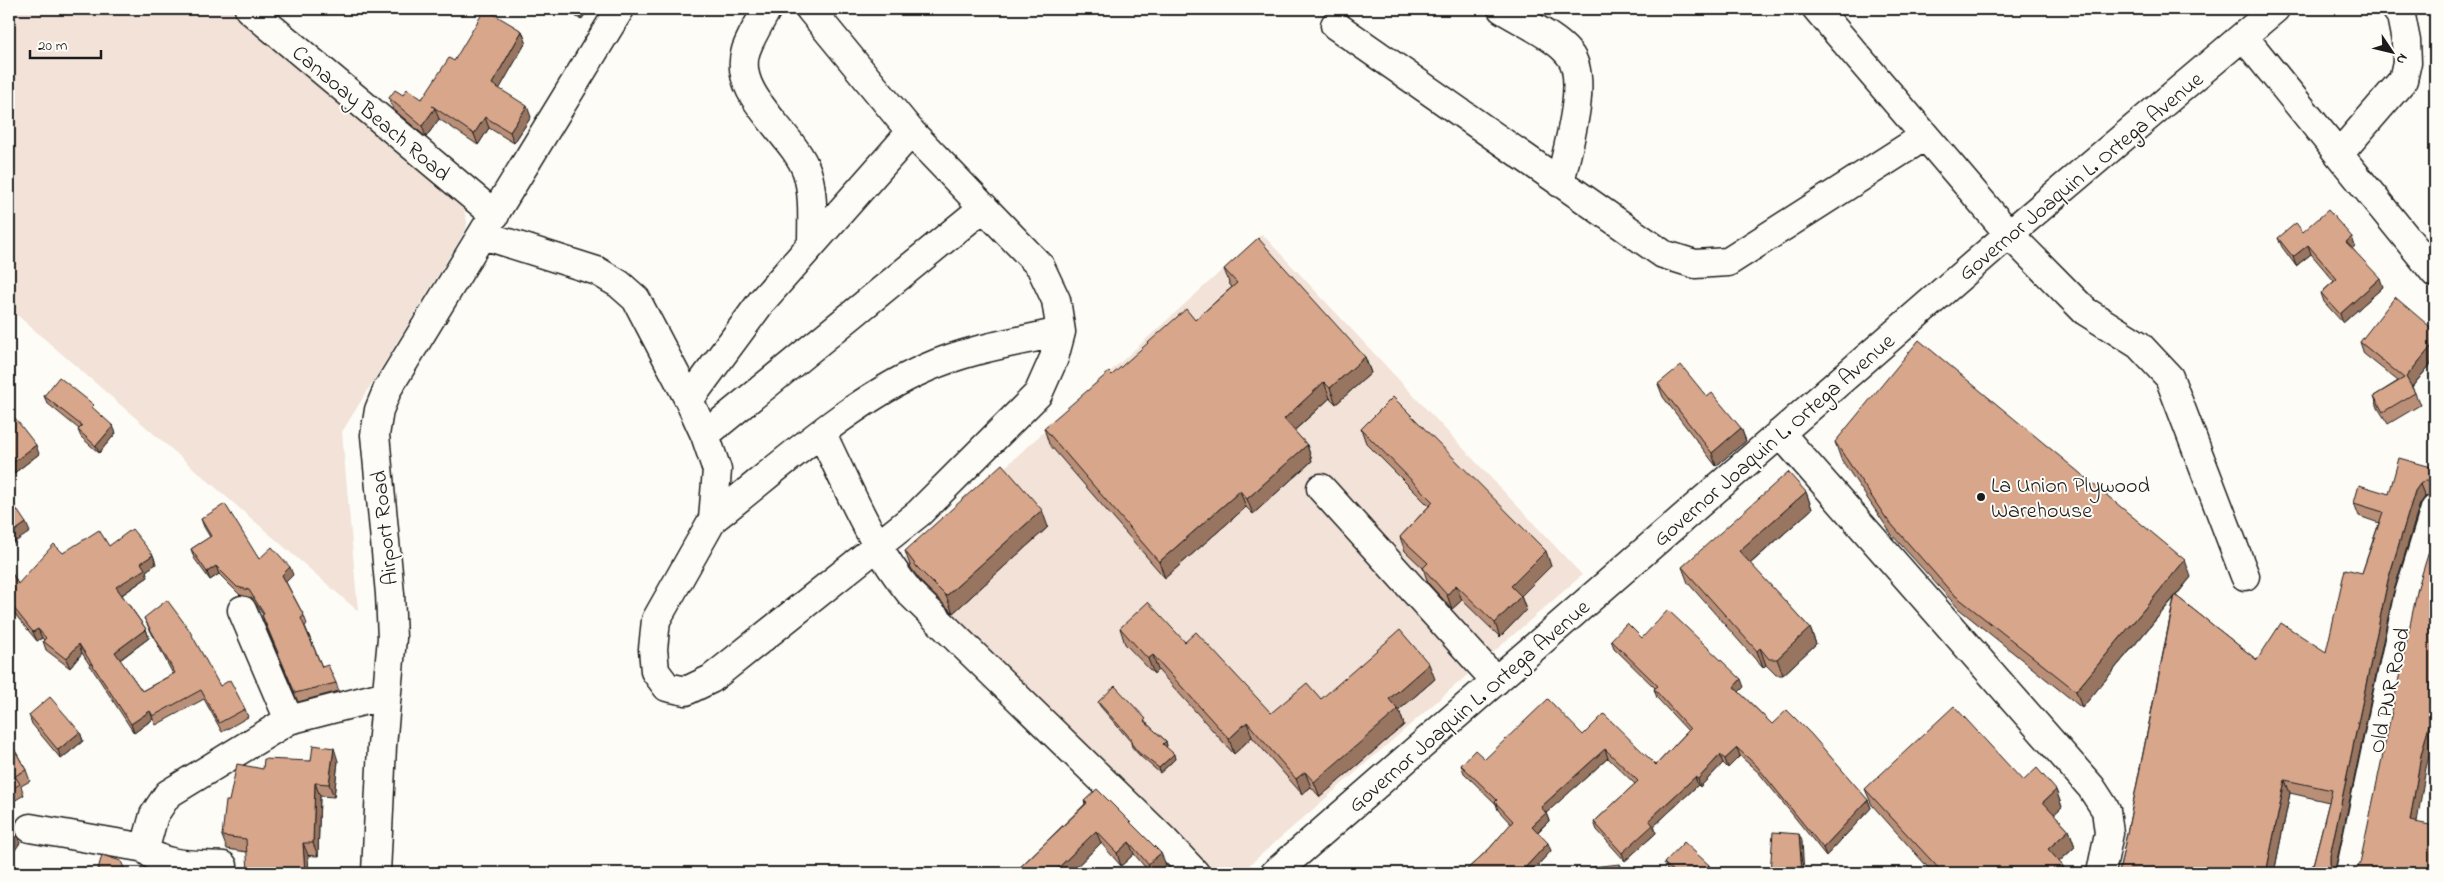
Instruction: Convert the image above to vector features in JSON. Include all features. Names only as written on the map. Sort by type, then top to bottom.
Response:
[{"type":"street","name":"Canaoay Beach Road","points":[[249,9],[489,225]]},
{"type":"street","name":"Airport Road","points":[[376,873],[386,695],[392,638],[390,594],[374,435],[380,410],[388,388],[620,9]]},
{"type":"street","points":[[767,9],[746,51],[744,71],[748,88],[799,155],[807,172],[812,196],[812,244]]},
{"type":"street","points":[[810,9],[911,132],[1040,266],[1056,300],[1061,332],[1054,358],[1038,394],[919,514],[711,679],[686,691],[667,687],[655,671],[652,649],[656,620],[713,520],[822,434],[881,392],[925,368],[964,354],[1061,332]]},
{"type":"street","points":[[1502,9],[1556,43],[1570,55],[1574,65],[1579,87],[1560,183]]},
{"type":"street","points":[[1817,9],[2009,234],[2086,311],[2139,345],[2169,377],[2245,576]]},
{"type":"street","name":"Governor Joaquin L. Ortega Avenue","points":[[1275,873],[2009,234],[2275,9]]},
{"type":"street","points":[[2339,154],[2403,80],[2407,62],[2406,41],[2401,16],[2396,9]]},
{"type":"street","points":[[1335,25],[1663,254],[1695,264],[1728,262],[1925,136]]},
{"type":"street","points":[[2243,36],[2435,273]]},
{"type":"street","points":[[690,400],[762,301],[911,132]]},
{"type":"street","points":[[705,435],[984,207]]},
{"type":"street","points":[[489,225],[598,271],[619,284],[636,299],[690,400],[705,435],[717,470],[713,520]]},
{"type":"street","points":[[1780,433],[2091,787],[2106,810],[2109,833],[2101,873]]},
{"type":"street","points":[[822,434],[877,546],[893,573],[911,594],[1164,840],[1195,873]]},
{"type":"street","points":[[1321,488],[1496,681]]},
{"type":"street","name":"Old PNR Road","points":[[2350,873],[2408,597],[2435,508]]},
{"type":"street","points":[[242,610],[289,720]]},
{"type":"street","points":[[145,848],[154,815],[168,794],[289,720],[386,695]]},
{"type":"street","points":[[30,828],[145,848],[156,858],[170,861],[223,866]]},
{"type":"shaded area","points":[[9,9],[231,9],[389,143],[464,210],[467,222],[466,229],[342,432],[358,611],[9,308]]},
{"type":"shaded area","points":[[1262,234],[1582,575],[1240,873],[1215,873],[896,566]]},
{"type":"building","points":[[485,9],[522,31],[492,84],[527,106],[510,132],[485,117],[474,134],[435,108],[422,126],[389,98],[395,90],[403,95],[407,89],[422,99],[449,58],[454,61]]},
{"type":"building","points":[[2328,210],[2352,237],[2346,242],[2380,278],[2340,314],[2321,293],[2337,279],[2308,245],[2293,257],[2278,238],[2296,223],[2303,232]]},
{"type":"building","points":[[1258,238],[1365,357],[1330,388],[1324,382],[1284,419],[1307,445],[1247,499],[1240,491],[1159,562],[1044,428],[1109,372],[1112,375],[1186,309],[1195,320],[1237,283],[1224,269]]},
{"type":"building","points":[[2395,297],[2435,331],[2435,342],[2406,377],[2415,393],[2383,412],[2374,396],[2404,378],[2360,342]]},
{"type":"building","name":"La Union Plywood Warehouse","points":[[1919,340],[2185,560],[2076,691],[1952,593],[1886,518],[1835,442]]},
{"type":"building","points":[[1681,365],[1707,397],[1712,393],[1741,428],[1712,453],[1658,384]]},
{"type":"building","points":[[59,377],[94,405],[92,407],[113,426],[96,446],[78,430],[82,426],[44,396]]},
{"type":"building","points":[[1393,397],[1546,551],[1511,586],[1521,596],[1495,623],[1456,585],[1447,595],[1423,568],[1428,563],[1400,537],[1433,502],[1361,429]]},
{"type":"building","points":[[11,413],[36,445],[10,465],[9,415]]},
{"type":"building","points":[[2399,458],[2435,468],[2435,481],[2426,480],[2415,491],[2388,580],[2330,856],[2330,864],[2334,871],[2339,873],[2311,873],[2332,790],[2285,780],[2266,873],[2119,873],[2175,595],[2257,660],[2281,623],[2326,652],[2345,569],[2362,573],[2383,512],[2354,503],[2359,485],[2389,494]]},
{"type":"building","points":[[1002,464],[1042,510],[946,596],[917,567],[905,551]]},
{"type":"building","points":[[1788,472],[1806,492],[1739,551],[1810,628],[1777,659],[1769,659],[1760,648],[1757,651],[1682,567]]},
{"type":"building","points":[[9,498],[26,523],[9,535]]},
{"type":"building","points":[[225,504],[259,559],[272,547],[290,567],[282,575],[304,616],[301,618],[322,667],[328,665],[336,683],[295,693],[262,615],[264,614],[249,590],[237,587],[216,566],[207,572],[191,549],[211,536],[201,519]]},
{"type":"building","points":[[132,529],[153,555],[141,563],[145,569],[116,587],[146,629],[115,652],[142,691],[175,673],[144,618],[167,600],[188,628],[220,686],[230,680],[245,709],[219,723],[201,690],[153,716],[150,711],[131,724],[79,644],[66,659],[43,641],[46,638],[38,629],[33,632],[9,602],[9,568],[18,584],[54,544],[63,553],[99,530],[109,546]]},
{"type":"building","points":[[2435,532],[2435,702],[2421,755],[2410,821],[2435,826],[2435,873],[2351,873],[2356,870],[2360,863],[2418,587]]},
{"type":"building","points":[[1148,602],[1185,642],[1196,632],[1271,713],[1307,683],[1321,699],[1400,630],[1429,664],[1389,699],[1398,710],[1314,782],[1305,772],[1296,779],[1247,722],[1229,739],[1153,655],[1148,659],[1120,628]]},
{"type":"building","points":[[1668,610],[1741,679],[1734,687],[1772,724],[1787,710],[1811,734],[1868,800],[1823,848],[1756,765],[1737,748],[1725,759],[1720,755],[1698,779],[1695,777],[1649,820],[1653,825],[1622,853],[1594,822],[1638,781],[1605,749],[1541,807],[1546,813],[1532,826],[1548,843],[1520,873],[1463,873],[1490,848],[1513,821],[1495,802],[1497,800],[1461,765],[1475,750],[1485,759],[1548,699],[1583,735],[1604,714],[1656,765],[1690,729],[1654,689],[1658,686],[1611,640],[1627,623],[1642,638]]},
{"type":"building","points":[[1115,686],[1146,719],[1144,721],[1166,741],[1163,744],[1174,754],[1159,768],[1138,752],[1131,743],[1133,741],[1098,702]]},
{"type":"building","points":[[50,697],[80,732],[58,750],[29,715]]},
{"type":"building","points":[[1954,706],[2023,781],[2037,768],[2056,790],[2043,802],[2069,830],[2048,849],[2063,866],[2055,873],[1943,873],[1865,789]]},
{"type":"building","points":[[9,740],[26,770],[15,776],[20,784],[9,791]]},
{"type":"building","points":[[313,745],[334,748],[329,784],[315,783],[313,843],[303,843],[305,873],[248,873],[246,839],[222,836],[226,801],[229,801],[237,764],[263,769],[264,759],[311,761]]},
{"type":"building","points":[[1097,789],[1161,853],[1148,864],[1129,842],[1117,853],[1096,831],[1053,873],[1010,873],[1014,869],[1016,871],[1087,803],[1084,801]]},
{"type":"building","points":[[9,827],[16,832],[9,842]]},
{"type":"building","points":[[1773,832],[1799,834],[1802,873],[1770,873]]},
{"type":"building","points":[[1684,842],[1709,865],[1702,873],[1675,873],[1664,863]]},
{"type":"building","points":[[102,855],[121,861],[126,873],[97,873]]},
{"type":"building","points":[[1620,864],[1621,873],[1591,873],[1591,867]]},
{"type":"place","name":"La Union Plywood Warehouse","points":[[1981,497]]}]
